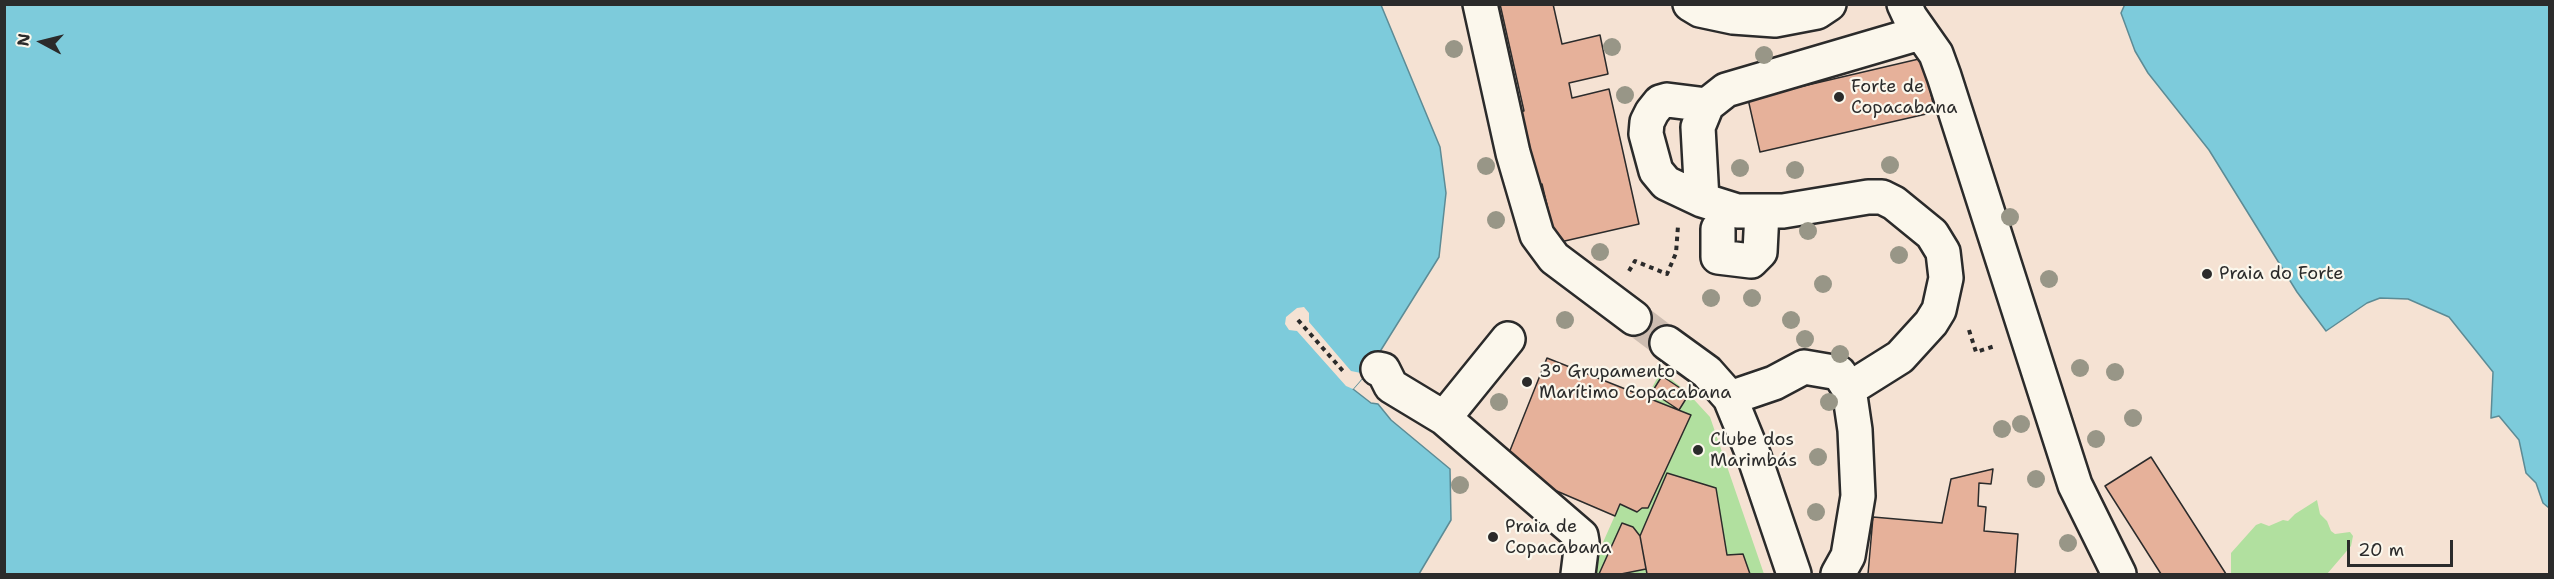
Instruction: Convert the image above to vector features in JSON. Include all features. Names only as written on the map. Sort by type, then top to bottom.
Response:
[{"type":"street","points":[[1480,4],[1513,153],[1537,234],[1554,258],[1624,310]]},
{"type":"street","points":[[1689,4],[1700,10],[1724,16],[1774,20],[1817,12],[1829,4]]},
{"type":"street","points":[[1904,4],[1920,33],[1936,54],[2075,485],[2119,574]]},
{"type":"street","points":[[1702,200],[1698,127],[1707,105],[1726,90],[1920,33]]},
{"type":"street","points":[[1707,105],[1667,100],[1660,102],[1647,122],[1646,134],[1656,171],[1666,183],[1702,200],[1737,211],[1762,212],[1882,197],[1894,203],[1932,234],[1943,252],[1946,278],[1944,291],[1939,310],[1931,323],[1900,357],[1849,389]]},
{"type":"street","points":[[1719,229],[1718,257],[1752,261],[1760,252],[1762,212]]},
{"type":"street","points":[[1444,418],[1508,339]]},
{"type":"street","points":[[1667,343],[1707,372],[1730,398],[1755,459],[1794,574]]},
{"type":"street","points":[[1730,398],[1774,383],[1804,367],[1839,373],[1849,389],[1855,430],[1858,496],[1848,556],[1838,574]]},
{"type":"street","points":[[1378,369],[1383,370],[1391,386],[1444,418],[1581,536],[1578,574]]},
{"type":"path","points":[[1624,310],[1635,261],[1667,274],[1676,253],[1678,222]]},
{"type":"path","points":[[1944,291],[1949,308],[1961,304],[1976,352],[2027,336]]},
{"type":"path","points":[[1298,320],[1350,380],[1364,380],[1378,369]]},
{"type":"green space","name":"Clube dos Marimbás","points":[[1661,371],[1687,392],[1710,417],[1764,574],[1589,574],[1620,504],[1636,512],[1691,415],[1647,397]]},
{"type":"green space","points":[[2317,500],[2320,514],[2327,521],[2331,531],[2335,534],[2350,532],[2353,536],[2351,546],[2327,574],[2231,574],[2231,553],[2256,525],[2261,523],[2269,526],[2283,520],[2288,521]]},
{"type":"water","points":[[2125,4],[2549,5],[2549,508],[2543,503],[2536,483],[2526,473],[2519,440],[2499,416],[2491,418],[2493,372],[2449,317],[2408,299],[2380,298],[2367,303],[2326,331],[2297,292],[2209,150],[2148,73],[2135,51],[2121,13]]},
{"type":"water","points":[[4,5],[1381,5],[1440,147],[1446,193],[1439,257],[1366,374],[1353,389],[1371,403],[1378,404],[1391,420],[1450,469],[1451,520],[1419,574],[5,574]]},
{"type":"pier","points":[[1304,307],[1309,313],[1309,322],[1351,371],[1366,374],[1353,389],[1346,386],[1297,331],[1289,330],[1285,324],[1286,317],[1297,308]]},
{"type":"building","points":[[1500,4],[1553,4],[1562,44],[1600,35],[1608,74],[1569,83],[1572,98],[1609,89],[1639,224],[1556,243],[1542,184],[1529,187],[1513,113],[1524,111]]},
{"type":"building","points":[[1923,58],[1935,112],[1760,152],[1748,99]]},
{"type":"building","points":[[1547,358],[1691,415],[1648,508],[1642,508],[1637,512],[1620,504],[1615,516],[1503,468]]},
{"type":"building","points":[[1662,376],[1689,394],[1679,410],[1652,392]]},
{"type":"building","points":[[2151,457],[2226,574],[2161,574],[2105,486]]},
{"type":"building","points":[[1993,469],[1991,484],[1979,483],[1978,506],[1986,507],[1984,531],[2018,534],[2015,574],[1868,574],[1873,517],[1942,523],[1951,479]]},
{"type":"building","points":[[1667,473],[1716,488],[1727,555],[1743,554],[1750,574],[1647,574],[1640,536]]},
{"type":"building","points":[[1622,523],[1633,527],[1640,536],[1646,569],[1621,574],[1599,574]]},
{"type":"tunnel","points":[[1634,318],[1667,343]]},
{"type":"place","name":"Forte de Copacabana","points":[[1839,97]]},
{"type":"place","name":"Praia do Forte","points":[[2207,274]]},
{"type":"place","name":"3º Grupamento Marítimo Copacabana","points":[[1527,382]]},
{"type":"place","name":"Clube dos Marimbás","points":[[1698,450]]},
{"type":"place","name":"Praia de Copacabana","points":[[1493,537]]}]
